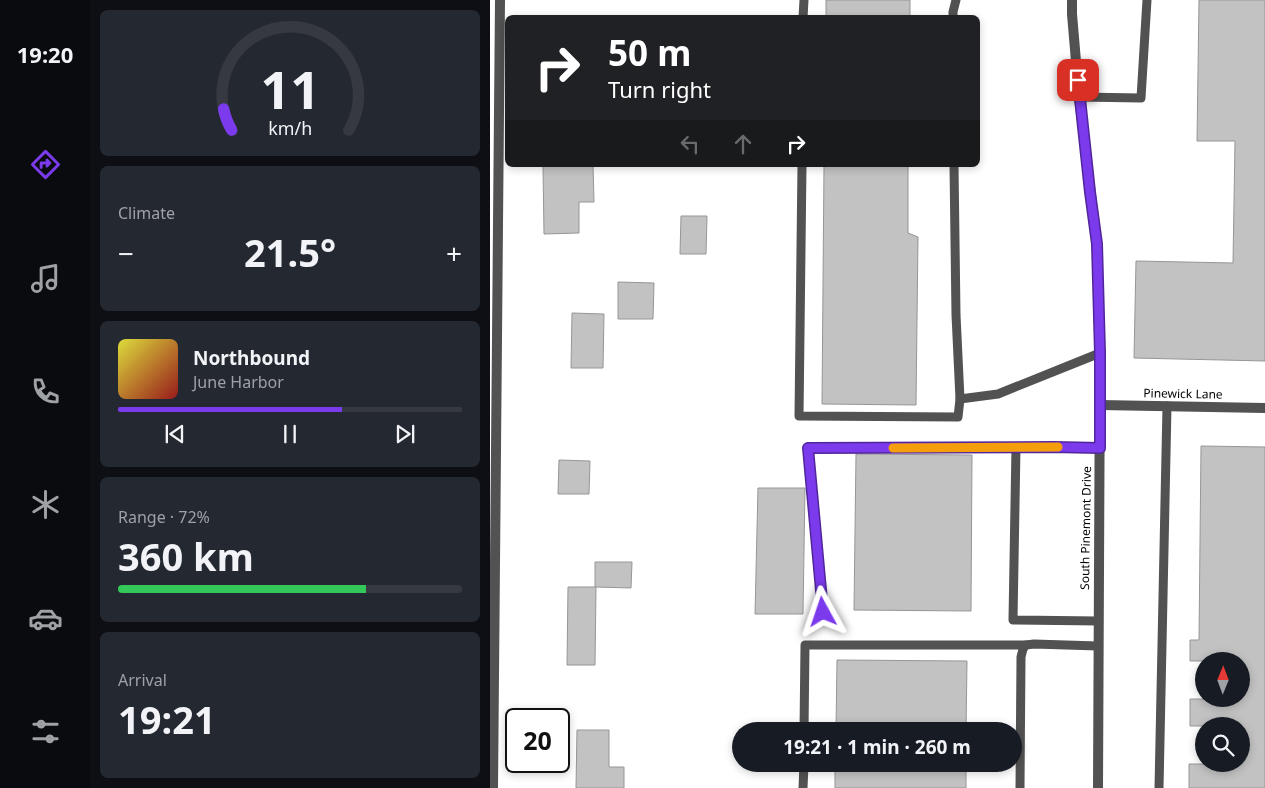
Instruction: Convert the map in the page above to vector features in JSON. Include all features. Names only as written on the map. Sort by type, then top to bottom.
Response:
[{"type":"street","points":[[493,788],[494,234],[500,0]]},
{"type":"street","name":"South Pinemont Drive","points":[[1072,0],[1079,97],[1097,244],[1100,353],[1098,788]]},
{"type":"street","name":"Pinewick Lane","points":[[1100,405],[1265,408]]},
{"type":"lane","points":[[803,15],[804,0]]},
{"type":"lane","points":[[953,15],[956,0]]},
{"type":"lane","points":[[1079,97],[1140,98],[1147,0]]},
{"type":"lane","points":[[802,167],[799,416],[958,417],[960,399],[956,315],[954,167]]},
{"type":"lane","points":[[960,399],[998,394],[1100,353]]},
{"type":"lane","points":[[1159,788],[1166,406]]},
{"type":"lane","points":[[1016,447],[1013,620],[1098,621]]},
{"type":"lane","points":[[823,612],[808,448],[1100,448]]},
{"type":"lane","points":[[804,722],[805,645],[1026,646],[1034,644],[1098,646]]},
{"type":"lane","points":[[1020,788],[1022,657],[1023,649],[1026,646]]},
{"type":"lane","points":[[803,788],[804,772]]},
{"type":"building","points":[[826,0],[910,0],[910,15],[826,15]]},
{"type":"building","points":[[1199,0],[1265,0],[1265,361],[1134,358],[1136,261],[1233,263],[1235,141],[1197,141]]},
{"type":"building","points":[[543,167],[593,167],[594,202],[579,202],[579,233],[544,234]]},
{"type":"building","points":[[824,167],[908,167],[908,233],[918,237],[916,405],[822,404]]},
{"type":"building","points":[[681,216],[707,216],[706,254],[680,254]]},
{"type":"building","points":[[618,282],[654,283],[653,319],[618,319]]},
{"type":"building","points":[[572,313],[604,314],[603,368],[571,368]]},
{"type":"building","points":[[1201,446],[1265,447],[1265,788],[1189,788],[1189,764],[1195,764],[1195,772],[1250,772],[1250,717],[1195,717],[1195,726],[1190,726],[1190,699],[1195,699],[1195,708],[1250,708],[1250,652],[1195,652],[1195,661],[1190,661],[1190,640],[1199,640]]},
{"type":"building","points":[[856,454],[972,455],[971,611],[854,610]]},
{"type":"building","points":[[559,460],[590,461],[589,494],[558,494]]},
{"type":"building","points":[[758,488],[805,488],[803,614],[755,614]]},
{"type":"building","points":[[595,562],[632,562],[631,588],[595,587]]},
{"type":"building","points":[[568,587],[596,587],[595,665],[567,665]]},
{"type":"building","points":[[837,660],[967,661],[966,722],[836,722]]},
{"type":"building","points":[[577,730],[609,730],[609,767],[624,767],[624,788],[576,788]]},
{"type":"building","points":[[835,772],[966,772],[966,788],[835,788]]},
{"type":"slow traffic","points":[[893,448],[1058,447]]},
{"type":"route","points":[[823,612],[808,448],[1100,448],[1097,244],[1078,80]]}]
